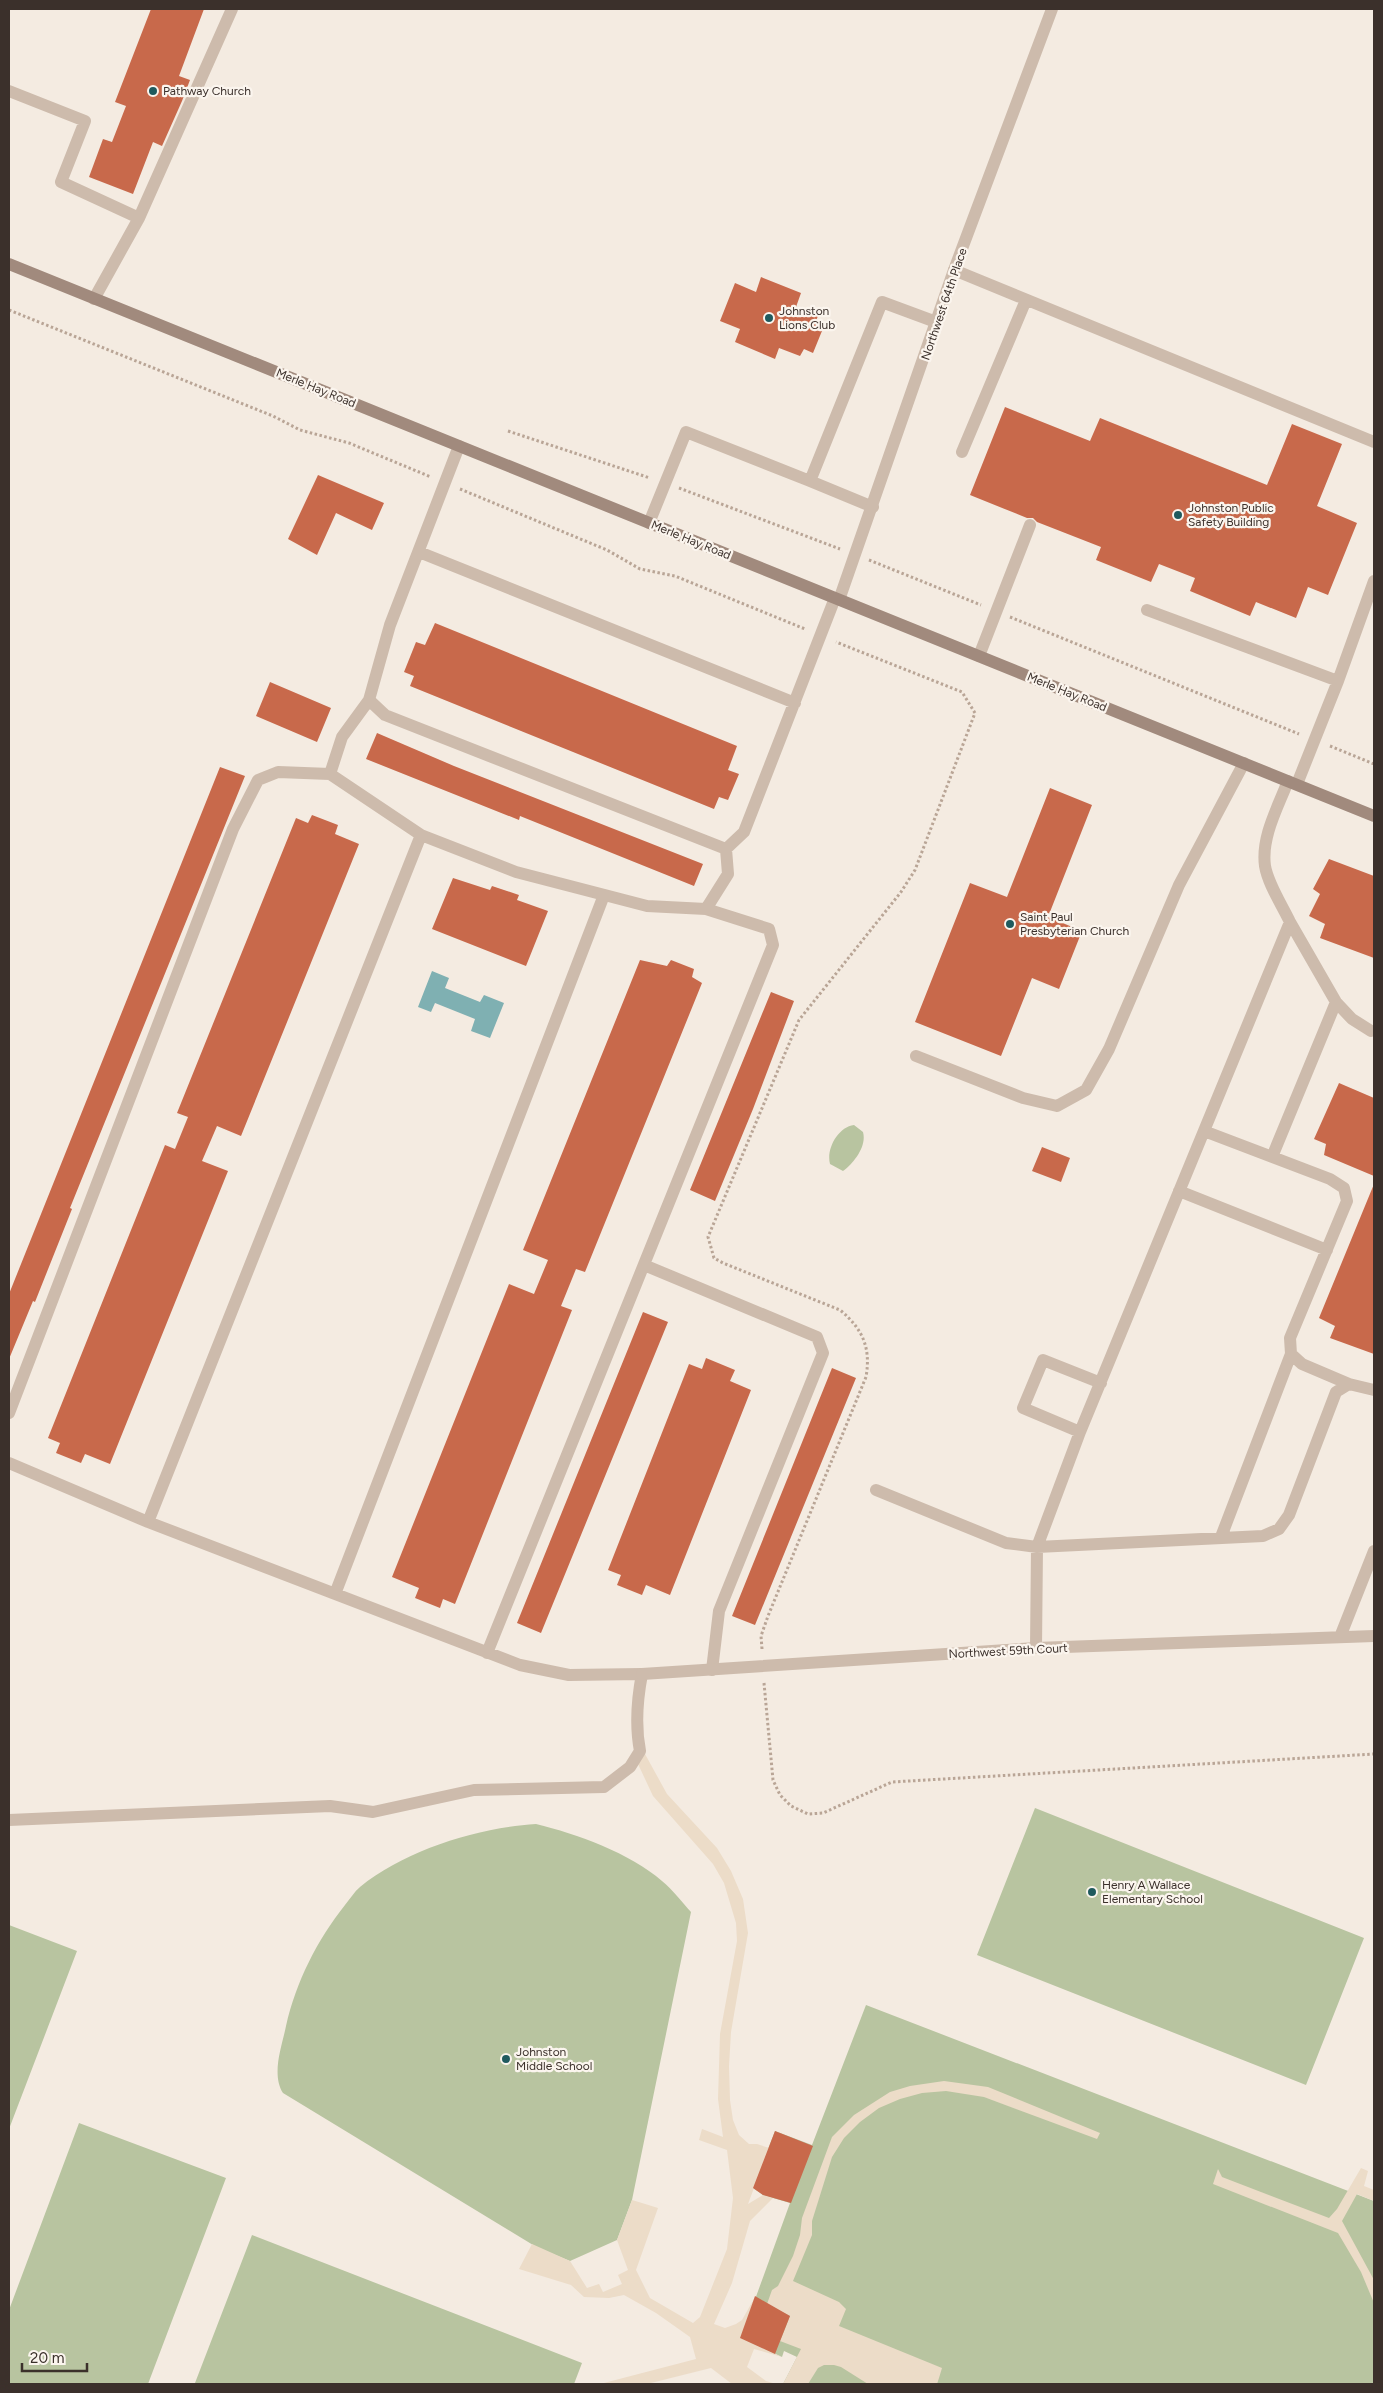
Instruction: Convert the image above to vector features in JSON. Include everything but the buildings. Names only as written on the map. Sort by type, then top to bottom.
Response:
[{"type":"main road","name":"Merle Hay Road","points":[[9,264],[1374,816]]},
{"type":"street","points":[[94,299],[139,218],[232,9]]},
{"type":"street","name":"Northwest 64th Place","points":[[726,849],[744,832],[821,636],[856,555],[954,270],[1052,9]]},
{"type":"street","points":[[9,92],[85,121],[61,182],[139,218]]},
{"type":"street","points":[[954,270],[1374,442]]},
{"type":"street","points":[[962,452],[1026,300]]},
{"type":"street","points":[[810,481],[882,302],[936,322]]},
{"type":"street","points":[[649,523],[686,432],[873,507]]},
{"type":"street","points":[[330,774],[342,737],[369,700],[390,625],[459,446]]},
{"type":"street","points":[[979,656],[1030,526]]},
{"type":"street","points":[[419,552],[795,703]]},
{"type":"street","points":[[1372,1031],[1352,1018],[1336,1002],[1290,922],[1265,868],[1264,853],[1268,835],[1314,740],[1338,681],[1374,581]]},
{"type":"street","points":[[1147,610],[1338,681]]},
{"type":"street","points":[[369,700],[385,715],[726,849],[728,874],[706,909]]},
{"type":"street","points":[[916,1056],[1023,1098],[1057,1106],[1086,1090],[1109,1049],[1179,885],[1244,763]]},
{"type":"street","points":[[9,1413],[233,829],[258,780],[278,772],[330,774],[421,835],[516,872],[647,906],[706,909],[769,929],[773,945],[488,1653]]},
{"type":"street","points":[[148,1522],[421,835]]},
{"type":"street","points":[[334,1594],[604,895]]},
{"type":"street","points":[[1036,1648],[1037,1547],[1080,1432],[1290,922]]},
{"type":"street","points":[[1272,1157],[1336,1002]]},
{"type":"street","points":[[1204,1131],[1330,1179],[1344,1188],[1347,1201],[1290,1338],[1291,1354],[1221,1537]]},
{"type":"street","points":[[1180,1191],[1327,1250]]},
{"type":"street","points":[[644,1265],[816,1337],[824,1353],[719,1611],[712,1670]]},
{"type":"street","points":[[1291,1354],[1302,1364],[1349,1384],[1374,1390]]},
{"type":"street","points":[[1080,1432],[1023,1408],[1043,1360],[1101,1383]]},
{"type":"street","points":[[876,1490],[1006,1543],[1037,1547],[1263,1536],[1279,1529],[1289,1514],[1336,1392],[1349,1384]]},
{"type":"street","name":"Northwest 59th Court","points":[[9,1463],[148,1522],[488,1653],[520,1665],[569,1675],[642,1674],[712,1670],[1036,1648],[1374,1636]]},
{"type":"street","points":[[1340,1637],[1374,1551]]},
{"type":"street","points":[[9,1820],[330,1806],[373,1812],[474,1790],[604,1787],[630,1768],[642,1753],[637,1733],[638,1698],[642,1674]]},
{"type":"path","points":[[9,310],[273,416],[300,430],[349,443],[607,550],[640,569],[675,576],[962,692],[975,713],[915,870],[900,892],[799,1020],[708,1237],[714,1258],[723,1263],[840,1310],[854,1321],[864,1336],[867,1347],[868,1364],[866,1377],[761,1636],[762,1666]]},
{"type":"path","points":[[508,431],[665,483],[856,555],[1374,764]]},
{"type":"path","points":[[766,1703],[773,1780],[780,1795],[791,1806],[808,1814],[822,1812],[892,1782],[1374,1754]]},
{"type":"green space","points":[[854,1125],[863,1132],[863,1143],[855,1159],[843,1171],[830,1164],[830,1152],[838,1134]]},
{"type":"green space","points":[[1035,1808],[1364,1938],[1306,2085],[977,1955]]},
{"type":"green space","points":[[536,1824],[585,1839],[635,1862],[674,1892],[691,1912],[632,2200],[617,2240],[570,2261],[538,2248],[283,2093],[278,2077],[278,2060],[286,2026],[302,1978],[325,1932],[358,1889],[378,1874],[399,1862],[443,1843],[490,1830]]},
{"type":"green space","points":[[9,1925],[77,1951],[9,2129]]},
{"type":"green space","points":[[866,2005],[1374,2201],[1374,2384],[783,2384],[797,2357],[784,2351],[782,2357],[741,2338],[790,2203],[763,2195],[753,2188],[775,2131],[812,2145]]},
{"type":"green space","points":[[79,2123],[226,2178],[148,2384],[9,2384],[9,2310]]},
{"type":"green space","points":[[252,2235],[582,2363],[574,2384],[195,2383]]},
{"type":"shaded area","points":[[645,1754],[667,1794],[717,1848],[731,1871],[743,1899],[748,1933],[731,2032],[730,2100],[733,2120],[739,2135],[749,2144],[757,2144],[769,2148],[748,2204],[763,2195],[773,2198],[750,2221],[732,2283],[714,2324],[725,2328],[736,2324],[742,2320],[755,2297],[741,2338],[782,2357],[754,2349],[747,2367],[766,2381],[776,2384],[732,2384],[711,2368],[647,2384],[600,2384],[696,2359],[690,2337],[656,2313],[624,2295],[609,2298],[584,2297],[571,2285],[519,2269],[532,2244],[570,2261],[587,2288],[599,2284],[603,2292],[622,2284],[618,2275],[628,2270],[617,2240],[632,2200],[642,2203],[658,2208],[636,2270],[650,2298],[693,2323],[700,2317],[727,2249],[733,2198],[727,2150],[699,2140],[702,2129],[723,2137],[718,2099],[720,2034],[737,1941],[736,1923],[724,1883],[713,1864],[653,1796],[638,1764]]},
{"type":"shaded area","points":[[944,2081],[988,2087],[1100,2133],[1097,2139],[984,2097],[946,2091],[922,2093],[900,2099],[879,2108],[860,2122],[844,2138],[832,2157],[812,2221],[812,2235],[793,2281],[839,2302],[846,2309],[839,2326],[942,2368],[937,2384],[868,2384],[841,2367],[824,2365],[818,2368],[808,2384],[783,2384],[801,2349],[780,2341],[790,2316],[767,2304],[772,2290],[778,2286],[793,2256],[800,2235],[802,2218],[832,2137],[854,2115],[890,2092],[910,2086]]},
{"type":"shaded area","points":[[1361,2168],[1368,2171],[1364,2186],[1374,2190],[1374,2201],[1357,2194],[1342,2221],[1374,2280],[1374,2303],[1361,2272],[1338,2233],[1213,2184],[1218,2169],[1222,2177],[1329,2218],[1337,2209]]},
{"type":"water","points":[[432,971],[449,978],[445,988],[480,1002],[484,995],[504,1003],[490,1038],[471,1031],[475,1019],[435,1003],[431,1012],[418,1007]]},
{"type":"place","name":"Pathway Church","points":[[153,91]]},
{"type":"place","name":"Johnston Lions Club","points":[[769,318]]},
{"type":"place","name":"Johnston Public Safety Building","points":[[1178,515]]},
{"type":"place","name":"Saint Paul Presbyterian Church","points":[[1010,924]]},
{"type":"place","name":"Henry A Wallace Elementary School","points":[[1092,1892]]},
{"type":"place","name":"Johnston Middle School","points":[[506,2059]]}]
